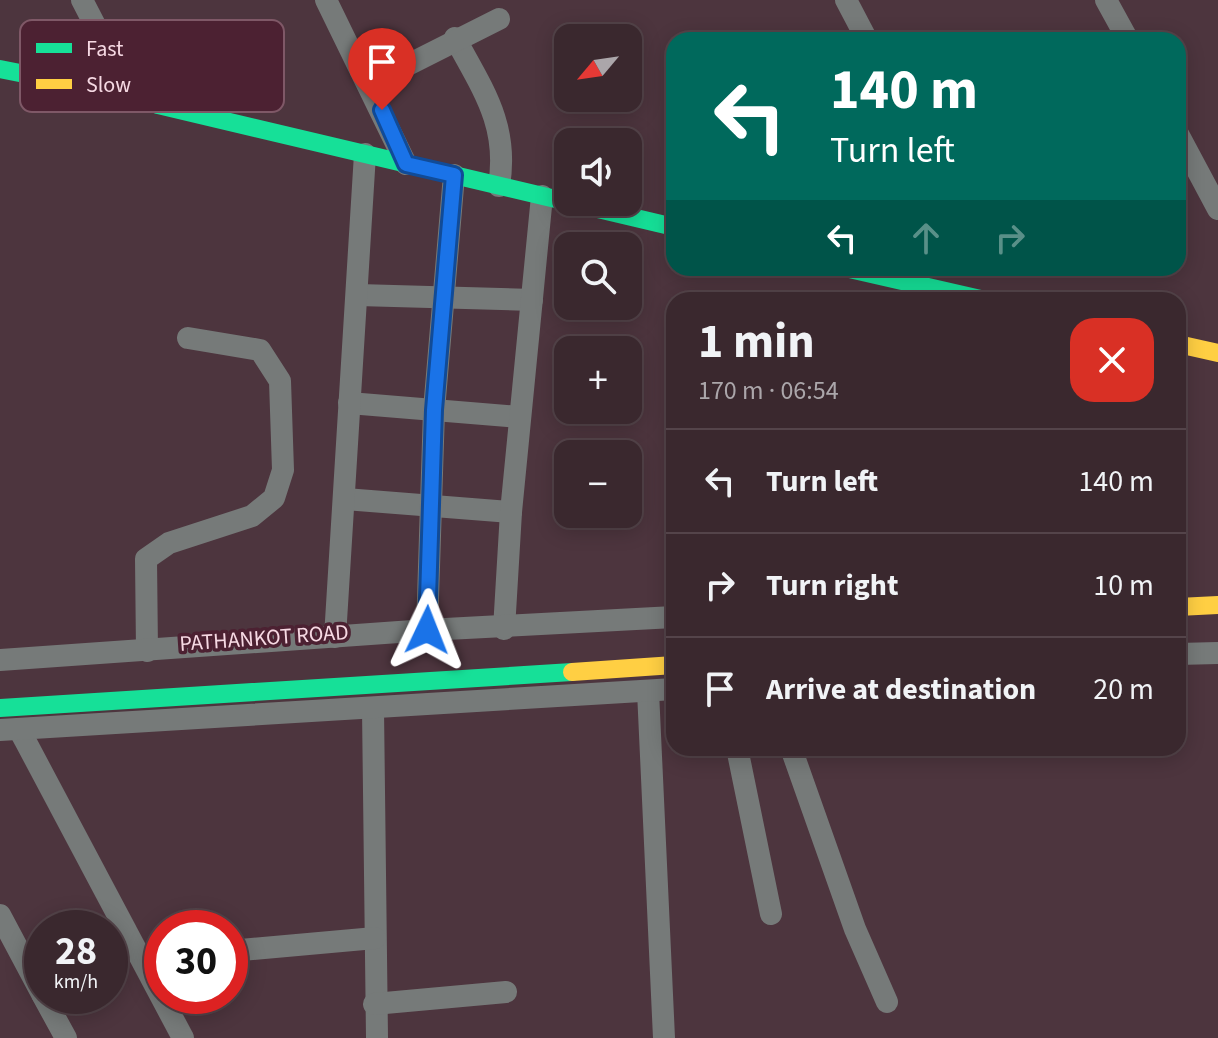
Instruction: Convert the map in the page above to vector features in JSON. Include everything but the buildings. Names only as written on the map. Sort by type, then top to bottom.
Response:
[{"type":"main road","points":[[0,69],[20,73]]},
{"type":"main road","points":[[188,112],[666,225]]},
{"type":"main road","points":[[880,276],[950,292]]},
{"type":"main road","points":[[1186,346],[1218,353]]},
{"type":"main road","points":[[1186,607],[1218,605]]},
{"type":"main road","points":[[0,708],[666,666]]},
{"type":"main road","points":[[0,679],[48,676]]},
{"type":"street","points":[[82,0],[92,20]]},
{"type":"street","points":[[326,0],[370,84],[406,164]]},
{"type":"street","points":[[846,0],[863,32]]},
{"type":"street","points":[[1106,0],[1124,32]]},
{"type":"street","points":[[370,84],[455,38],[499,19]]},
{"type":"street","points":[[455,38],[498,123],[504,157],[499,186]]},
{"type":"street","points":[[1186,149],[1218,209]]},
{"type":"street","points":[[335,637],[365,154]]},
{"type":"street","points":[[427,630],[434,410],[454,175]]},
{"type":"street","points":[[505,641],[511,512],[542,196]]},
{"type":"street","points":[[358,295],[532,300]]},
{"type":"street","points":[[150,663],[146,559],[169,543],[252,516],[274,498],[283,470],[280,381],[260,350],[188,338]]},
{"type":"street","points":[[349,403],[520,417]]},
{"type":"street","points":[[345,499],[511,512]]},
{"type":"street","points":[[1186,588],[1218,586]]},
{"type":"street","points":[[0,660],[150,663],[335,637],[427,630],[505,641],[666,618]]},
{"type":"street","points":[[1186,654],[1218,653]]},
{"type":"street","points":[[144,945],[10,730],[666,690]]},
{"type":"street","points":[[648,691],[664,1038]]},
{"type":"street","points":[[373,709],[374,1004],[377,1038]]},
{"type":"street","points":[[739,756],[771,914]]},
{"type":"street","points":[[794,756],[855,929],[887,1002]]},
{"type":"street","points":[[0,915],[24,960]]},
{"type":"street","points":[[248,949],[375,938]]},
{"type":"street","points":[[374,1004],[506,992]]},
{"type":"street","points":[[53,1014],[66,1038]]},
{"type":"street","points":[[174,1014],[183,1038]]},
{"type":"traffic: fast","points":[[0,69],[20,73]]},
{"type":"traffic: fast","points":[[188,112],[666,225]]},
{"type":"traffic: fast","points":[[880,276],[950,292]]},
{"type":"traffic: fast","points":[[0,708],[572,672]]},
{"type":"traffic: slow","points":[[1186,346],[1218,353]]},
{"type":"traffic: slow","points":[[1186,607],[1218,605]]},
{"type":"traffic: slow","points":[[572,672],[666,666]]},
{"type":"route","points":[[382,110],[406,164],[454,175],[434,410],[427,630]]}]
